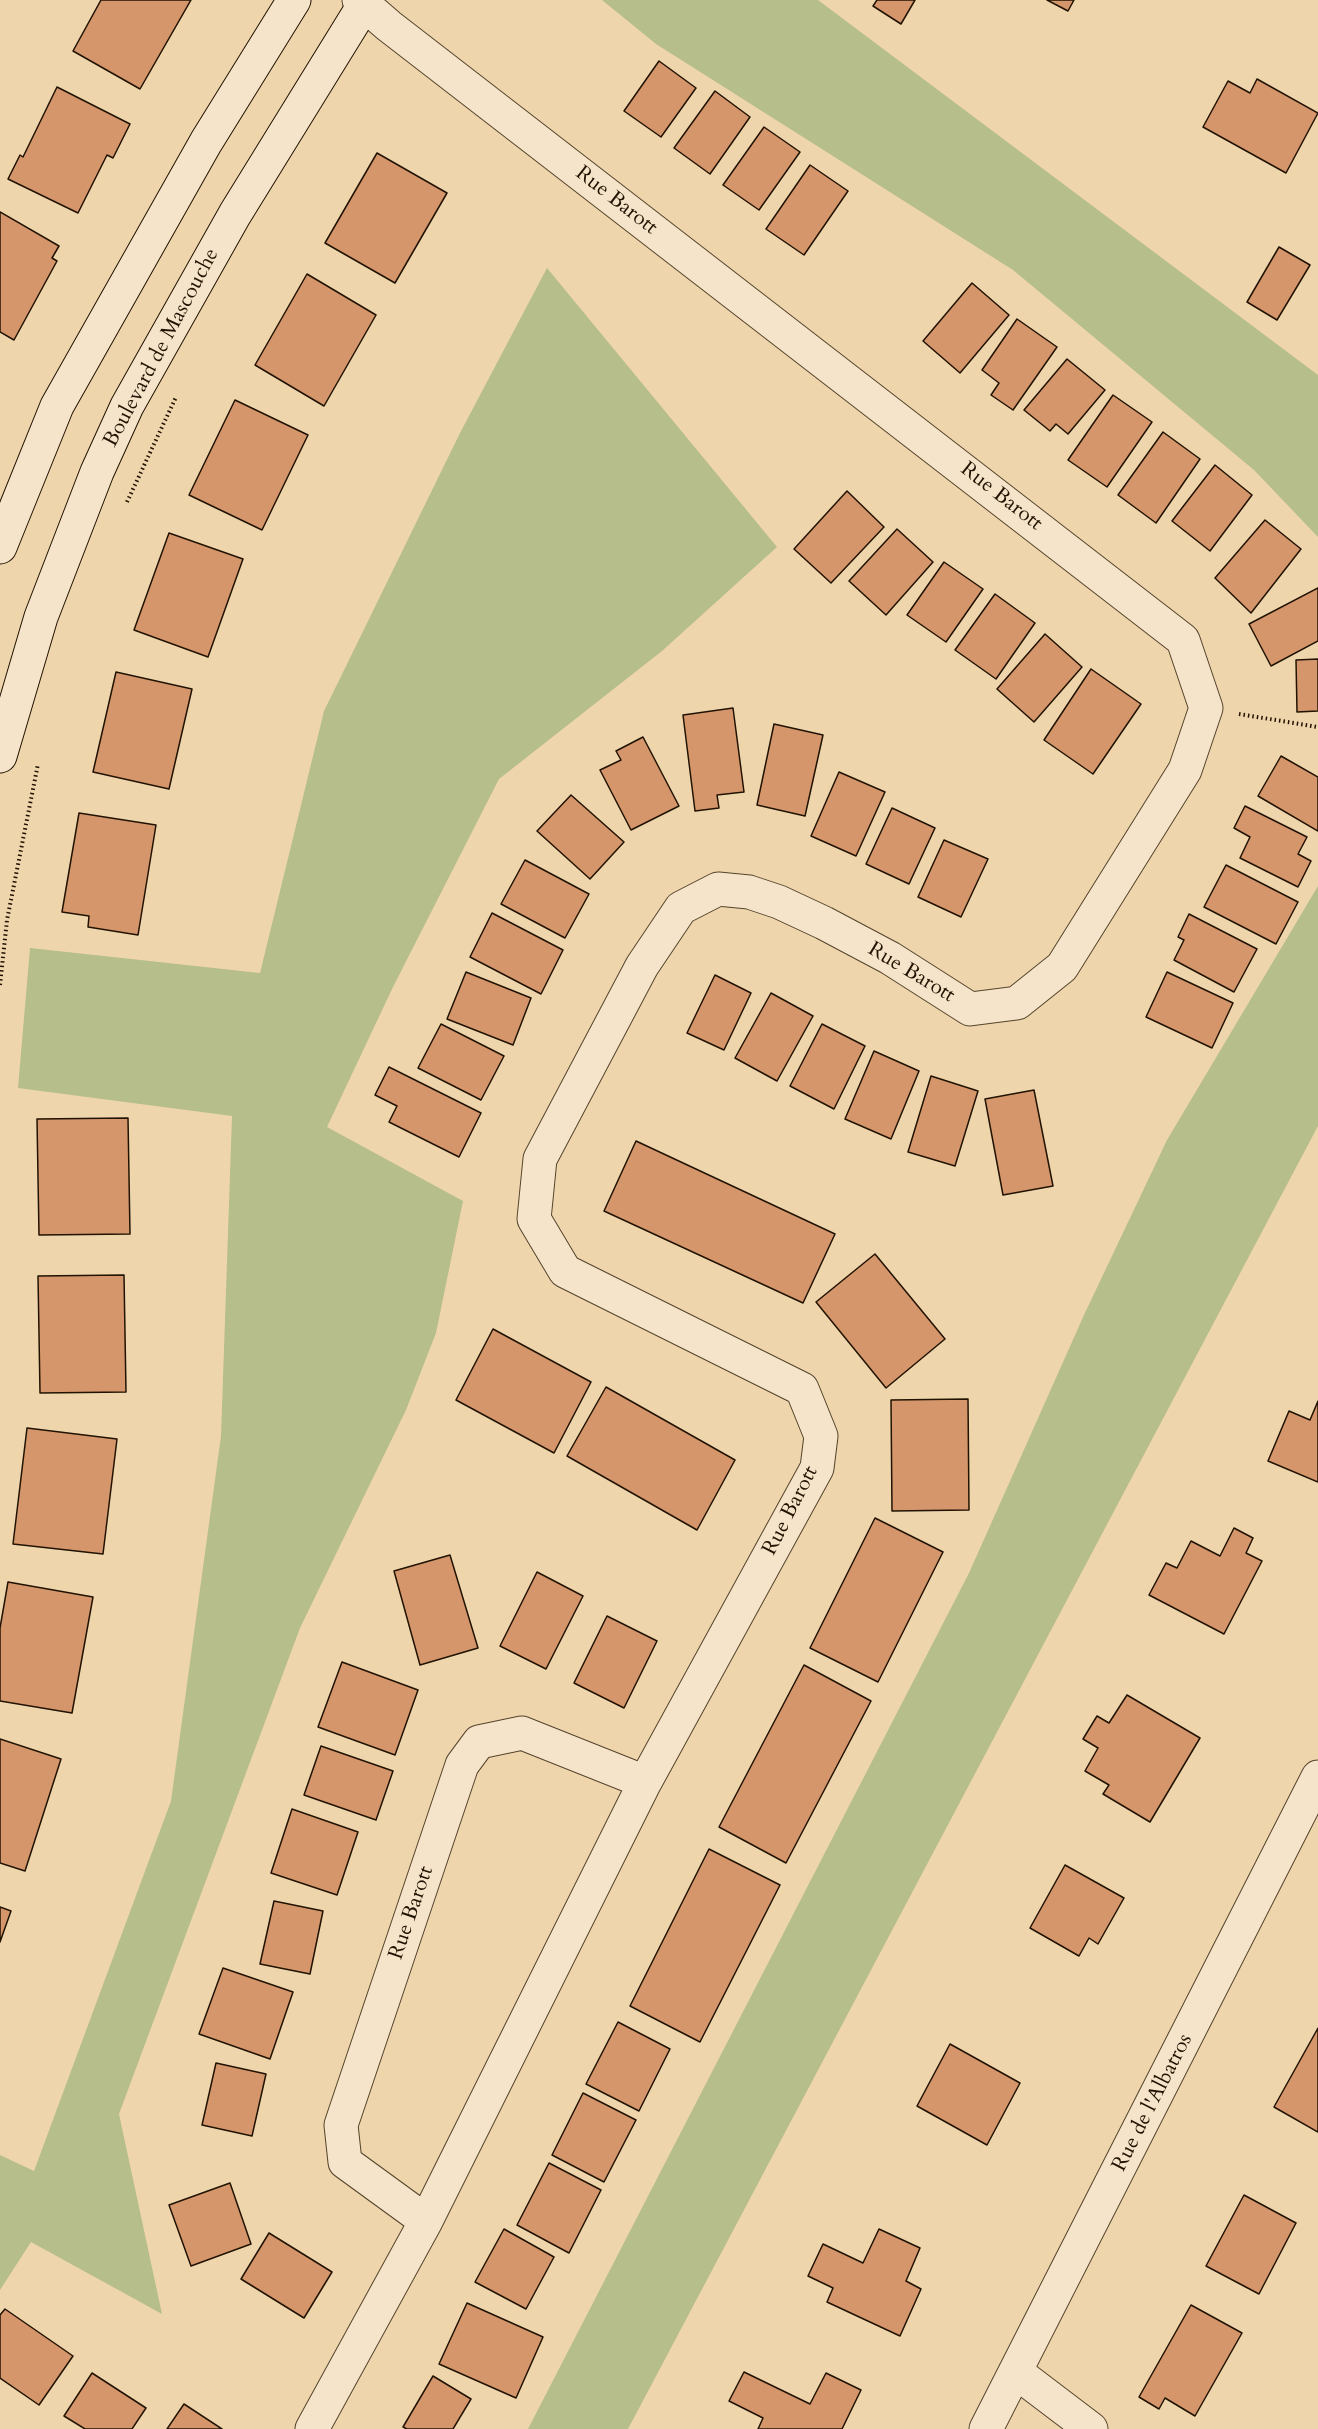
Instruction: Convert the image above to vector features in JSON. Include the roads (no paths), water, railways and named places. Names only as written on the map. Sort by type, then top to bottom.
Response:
[{"type":"street","points":[[0,547],[57,406],[207,142],[294,0]]},
{"type":"street","name":"Rue Barott","points":[[312,2429],[426,2221],[645,1782],[817,1468],[821,1436],[802,1389],[565,1271],[534,1220],[540,1159],[655,946],[681,908],[718,889],[749,892],[779,902],[824,923],[890,958],[970,1009],[1017,1003],[1062,967],[1185,770],[1206,708],[1183,640],[398,33],[363,1]]},
{"type":"street","name":"Boulevard de Mascouche","points":[[0,756],[41,617],[73,531],[127,406],[235,214],[363,1]]},
{"type":"street","name":"Rue Barott","points":[[426,2221],[345,2162],[341,2125],[462,1765],[479,1742],[522,1732],[645,1782]]},
{"type":"street","name":"Rue de l'Albatros","points":[[986,2429],[1318,1776]]},
{"type":"street","points":[[1016,2372],[1091,2429]]}]
